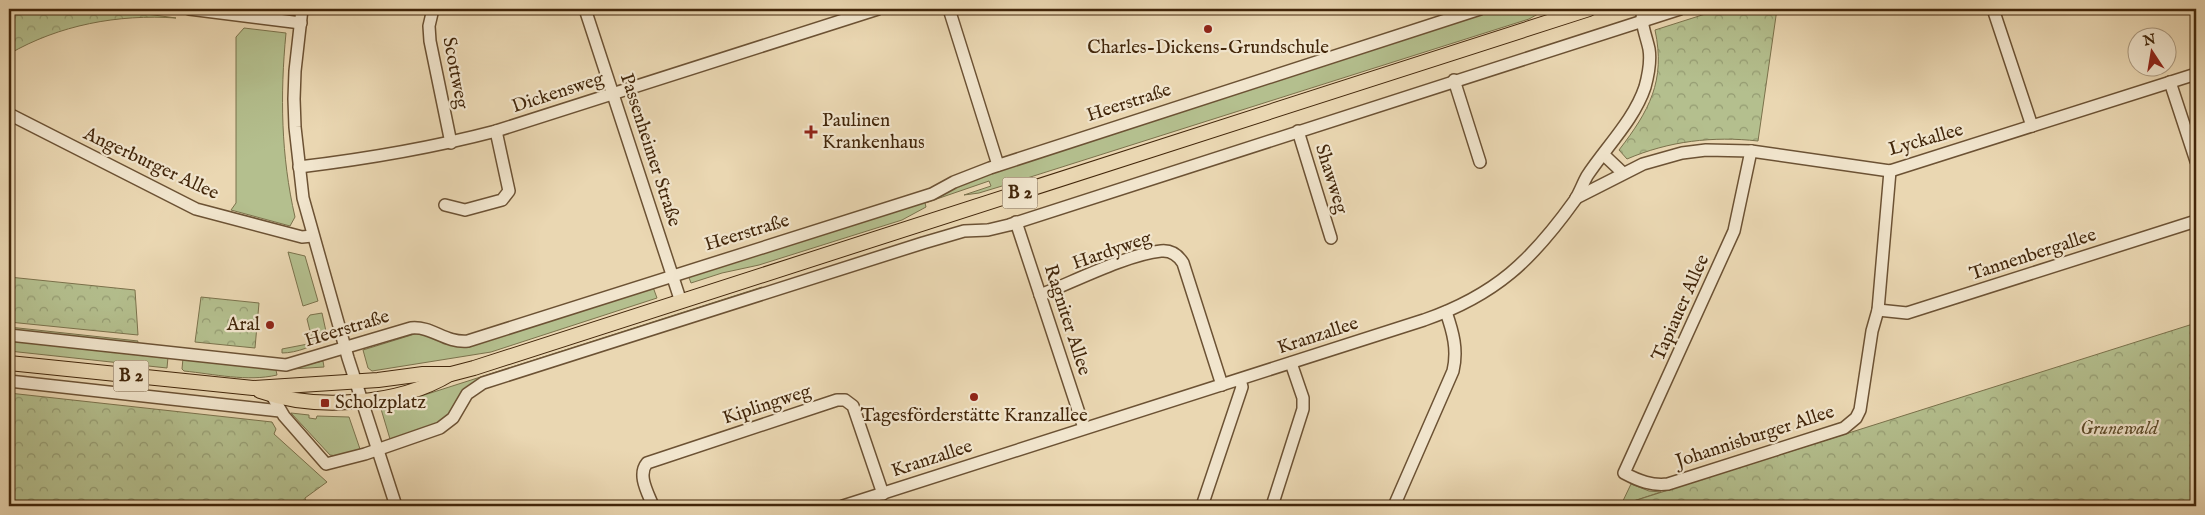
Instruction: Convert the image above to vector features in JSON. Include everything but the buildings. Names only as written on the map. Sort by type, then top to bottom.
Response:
[{"type":"main road","name":"B 2","points":[[253,388],[271,394],[325,403],[363,402],[419,389],[451,374],[681,302],[1588,9]]},
{"type":"main road","name":"B 2","points":[[9,362],[253,388],[356,382],[423,374],[451,374]]},
{"type":"street","points":[[188,9],[253,13],[301,23]]},
{"type":"street","points":[[302,9],[294,99],[303,198],[312,236],[345,349],[396,506]]},
{"type":"street","name":"Scottweg","points":[[433,9],[429,26],[430,41],[450,143]]},
{"type":"street","name":"Passenheimer Straße","points":[[585,9],[681,302]]},
{"type":"street","name":"Dickensweg","points":[[299,166],[382,157],[496,131],[878,9]]},
{"type":"street","points":[[948,9],[998,165]]},
{"type":"street","name":"Heerstraße","points":[[9,334],[286,365],[418,328],[426,329],[450,341],[468,341],[932,194],[971,174],[1480,9]]},
{"type":"street","points":[[1632,9],[1642,21]]},
{"type":"street","points":[[1642,21],[1643,9]]},
{"type":"street","points":[[271,394],[280,411],[326,464],[378,450],[432,432],[449,423],[458,412],[466,394],[483,383],[923,243],[964,231],[988,230],[1016,222],[1680,9]]},
{"type":"street","points":[[1993,9],[2032,126]]},
{"type":"street","name":"Kranzallee","points":[[843,506],[1240,380],[1446,312],[1482,295],[1515,270],[1576,198],[1587,176],[1604,155],[1628,119],[1645,87],[1649,51],[1642,21]]},
{"type":"street","name":"Lyckallee","points":[[1576,198],[1643,164],[1682,153],[1706,150],[1751,151],[1890,171],[2196,74]]},
{"type":"street","points":[[1454,80],[1480,162]]},
{"type":"street","points":[[2170,82],[2196,161]]},
{"type":"street","name":"Angerburger Allee","points":[[9,114],[196,209],[302,237],[312,236]]},
{"type":"street","points":[[445,205],[465,210],[502,200],[506,196],[509,191],[496,131]]},
{"type":"street","name":"Shawweg","points":[[1298,131],[1330,238]]},
{"type":"street","name":"Tapiauer Allee","points":[[1624,473],[1734,232],[1751,151]]},
{"type":"street","points":[[1604,155],[1623,173]]},
{"type":"street","name":"Johannisburger Allee","points":[[1624,473],[1645,483],[1668,484],[1844,428],[1856,418],[1860,410],[1872,331],[1878,310],[1890,171]]},
{"type":"street","name":"Tannenbergallee","points":[[1878,310],[1907,313],[2196,221]]},
{"type":"street","name":"Ragniter Allee","points":[[1016,222],[1084,428]]},
{"type":"street","name":"Hardyweg","points":[[1040,295],[1133,258],[1161,251],[1171,252],[1178,256],[1183,263],[1222,385]]},
{"type":"street","points":[[1394,506],[1453,371],[1456,347],[1446,312]]},
{"type":"street","points":[[1272,506],[1303,409],[1303,398],[1291,363]]},
{"type":"street","points":[[1202,506],[1242,387],[1240,380]]},
{"type":"street","points":[[9,381],[280,411]]},
{"type":"street","name":"Kiplingweg","points":[[653,506],[642,475],[643,468],[647,463],[837,400],[845,400],[853,406],[883,494]]},
{"type":"green space","points":[[10,9],[109,9],[176,18],[132,18],[90,24],[48,36],[9,54]]},
{"type":"green space","points":[[1496,9],[1547,9],[1529,19],[1002,186],[979,193],[964,195],[991,186],[989,181],[925,203],[926,207],[902,220],[759,265],[722,273],[691,283],[688,275],[986,172]]},
{"type":"green space","points":[[1721,9],[1777,9],[1758,141],[1724,139],[1691,141],[1659,148],[1627,159],[1619,150],[1639,122],[1652,94],[1656,80],[1658,48],[1655,30]]},
{"type":"green space","points":[[244,28],[286,33],[283,79],[284,148],[295,217],[290,226],[231,210],[236,203],[236,37]]},
{"type":"green space","points":[[288,252],[305,256],[318,301],[303,306]]},
{"type":"green space","points":[[9,277],[135,290],[138,335],[9,322]]},
{"type":"green space","points":[[653,287],[657,298],[491,352],[372,371],[368,368],[363,350],[418,333],[455,346]]},
{"type":"green space","points":[[762,287],[763,290],[476,382],[453,412],[441,423],[390,439],[381,409],[376,409],[382,405],[418,397]]},
{"type":"green space","points":[[201,297],[259,303],[255,348],[195,342]]},
{"type":"green space","points":[[322,313],[327,336],[306,348],[282,353],[282,349],[313,343],[307,319],[310,315]]},
{"type":"green space","name":"Grunewald","points":[[2196,323],[2196,506],[1618,506]]},
{"type":"green space","points":[[9,327],[138,341],[137,345],[9,331]]},
{"type":"green space","points":[[9,339],[168,357],[167,368],[9,351]]},
{"type":"green space","points":[[183,358],[292,368],[323,361],[324,367],[276,370],[277,375],[242,378],[184,371],[182,369]]},
{"type":"green space","points":[[9,393],[272,422],[276,429],[274,434],[327,482],[305,498],[307,506],[9,506]]},
{"type":"green space","points":[[291,413],[309,415],[309,418],[316,419],[317,416],[349,417],[360,449],[337,456],[330,455]]},
{"type":"green space","points":[[1631,484],[1649,491],[1661,492],[1618,506],[1611,506],[1614,502],[1621,505]]},
{"type":"place","name":"Charles-Dickens-Grundschule","points":[[1208,29]]},
{"type":"place","name":"Paulinen Krankenhaus","points":[[811,132]]},
{"type":"place","name":"Aral","points":[[270,325]]},
{"type":"place","name":"Tagesförderstätte Kranzallee","points":[[974,397]]},
{"type":"place","name":"Scholzplatz","points":[[325,403]]}]
